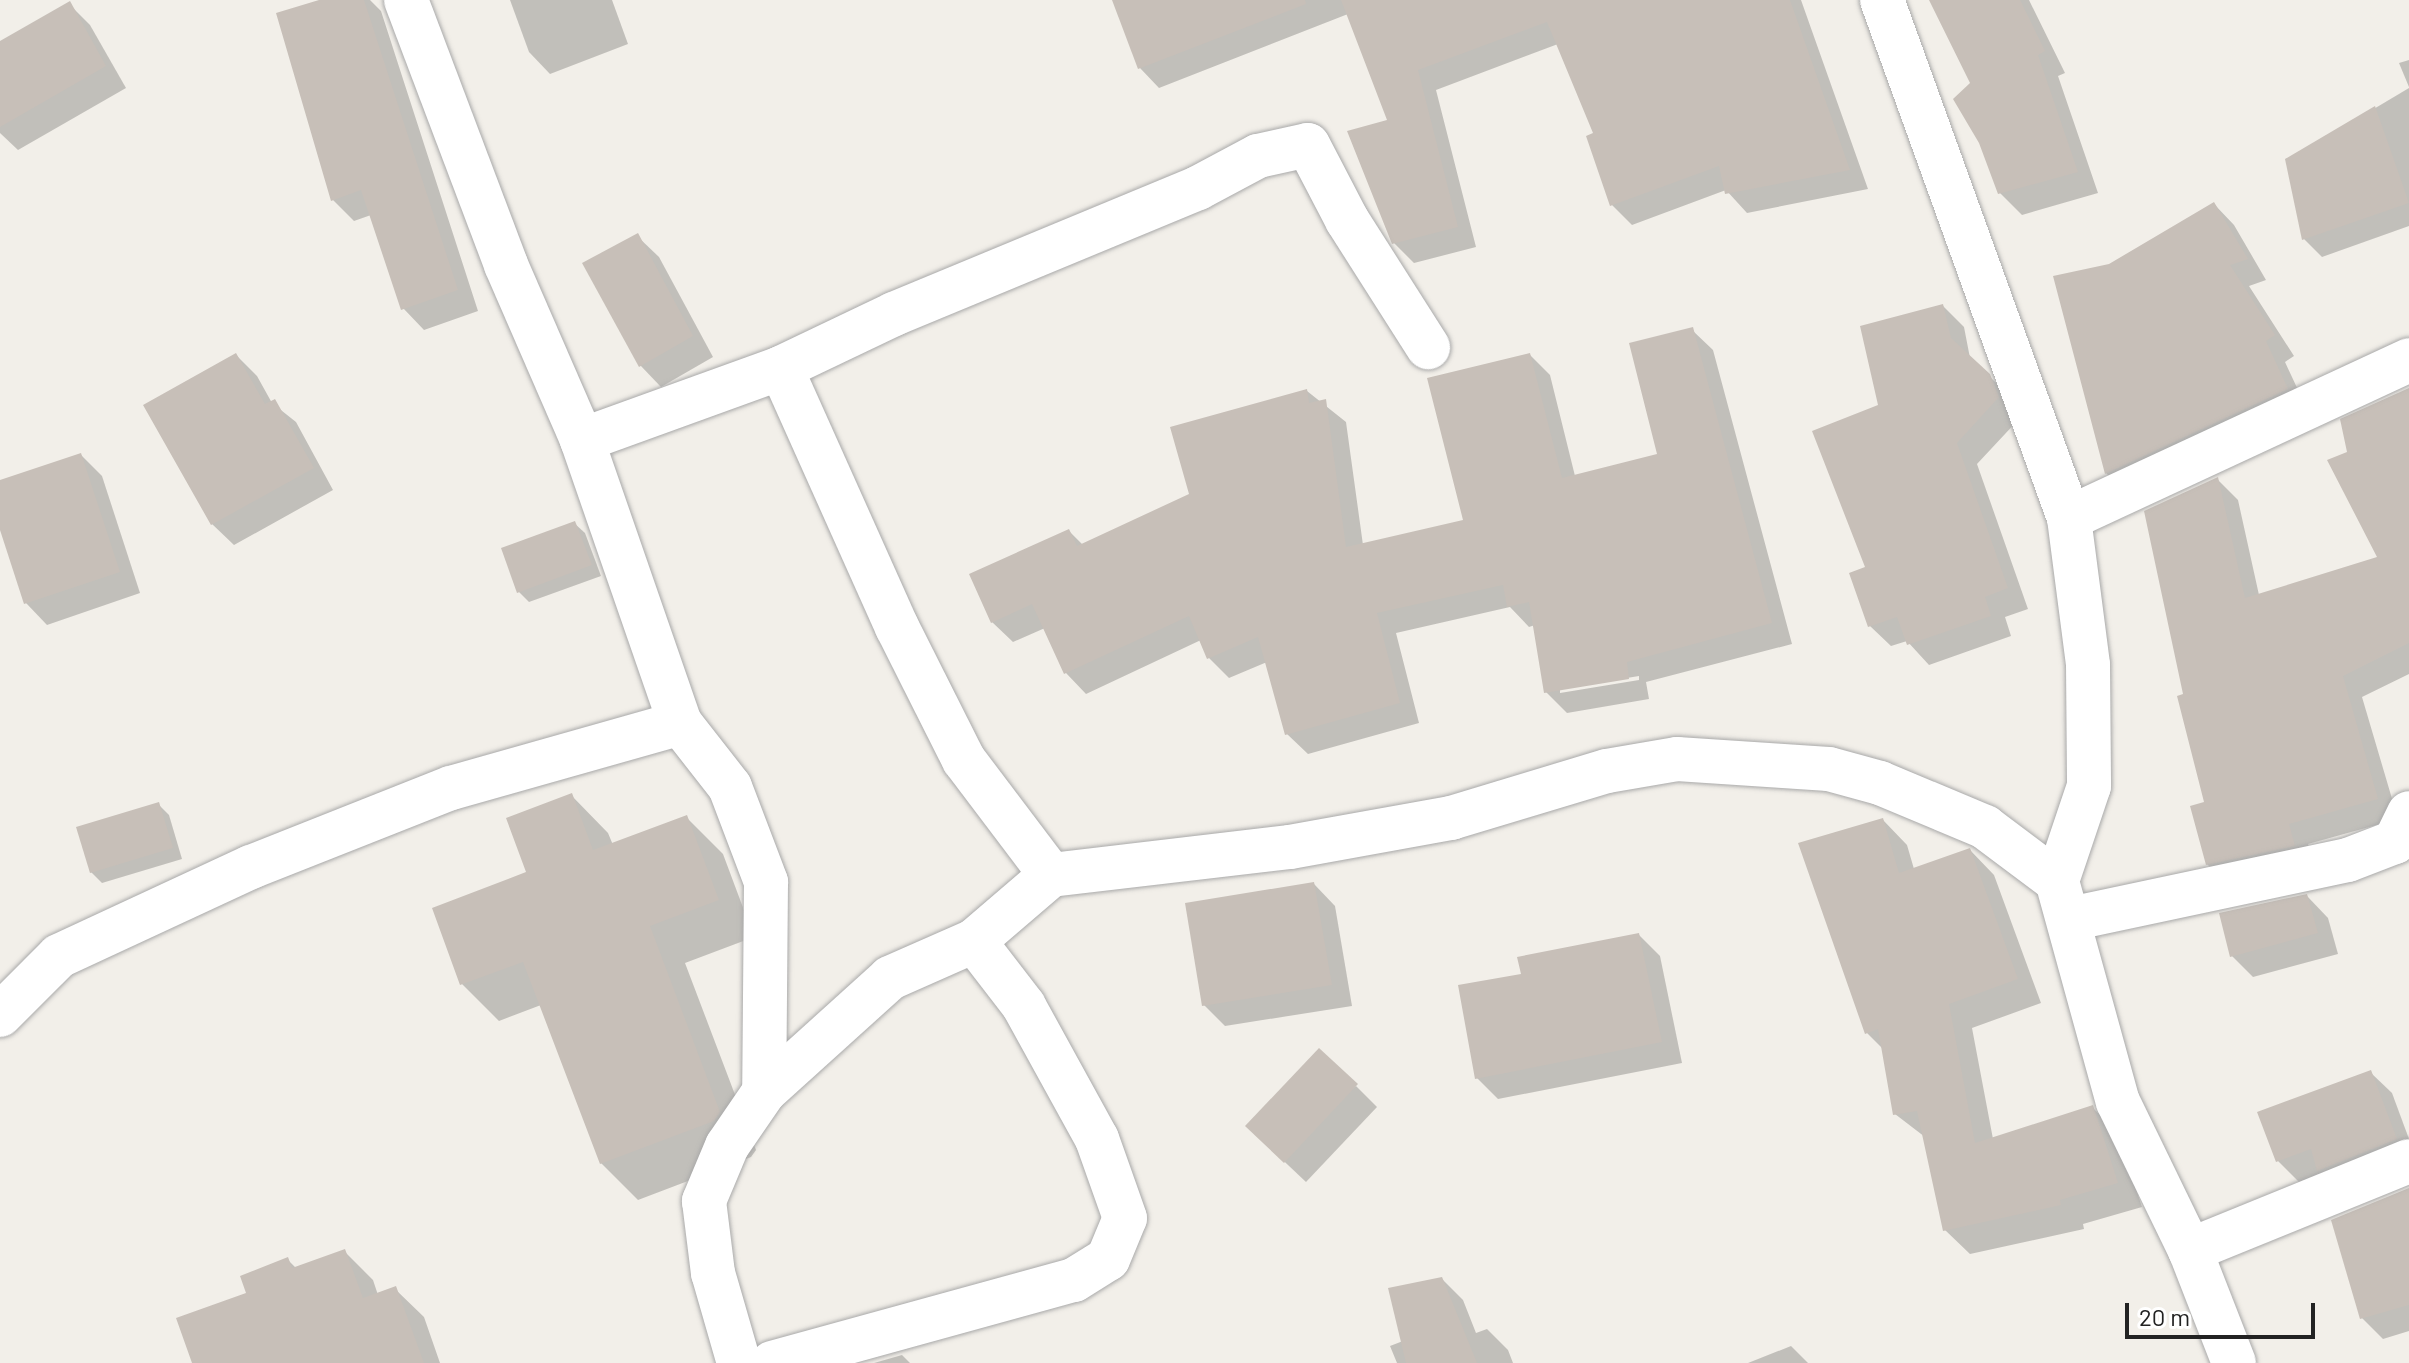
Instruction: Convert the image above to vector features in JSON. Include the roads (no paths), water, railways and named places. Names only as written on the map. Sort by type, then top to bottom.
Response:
[{"type":"street","points":[[406,0],[506,265],[582,440],[680,723],[730,787],[766,882],[764,1092]]},
{"type":"street","points":[[1882,0],[2069,518],[2088,665],[2089,786],[2063,900],[2118,1102],[2190,1250],[2234,1363]]},
{"type":"street","points":[[582,440],[781,368],[894,314],[1198,188],[1258,156],[1308,145],[1347,220],[1428,347]]},
{"type":"street","points":[[2069,518],[2409,360]]},
{"type":"street","points":[[781,368],[897,627],[964,760],[1051,875]]},
{"type":"street","points":[[0,1015],[59,956],[251,867],[451,788],[680,723]]},
{"type":"street","points":[[739,1363],[713,1273],[704,1201],[727,1146],[764,1092],[890,978],[974,941],[1051,875],[1290,847],[1436,820],[1607,771],[1677,759],[1829,769],[1880,783],[1985,827],[2063,900]]},
{"type":"street","points":[[2063,900],[2348,860],[2395,842],[2409,813]]},
{"type":"street","points":[[772,1363],[1074,1280],[1108,1259],[1125,1218],[1097,1139],[1024,1006],[974,941]]},
{"type":"street","points":[[2190,1250],[2409,1161]]}]
